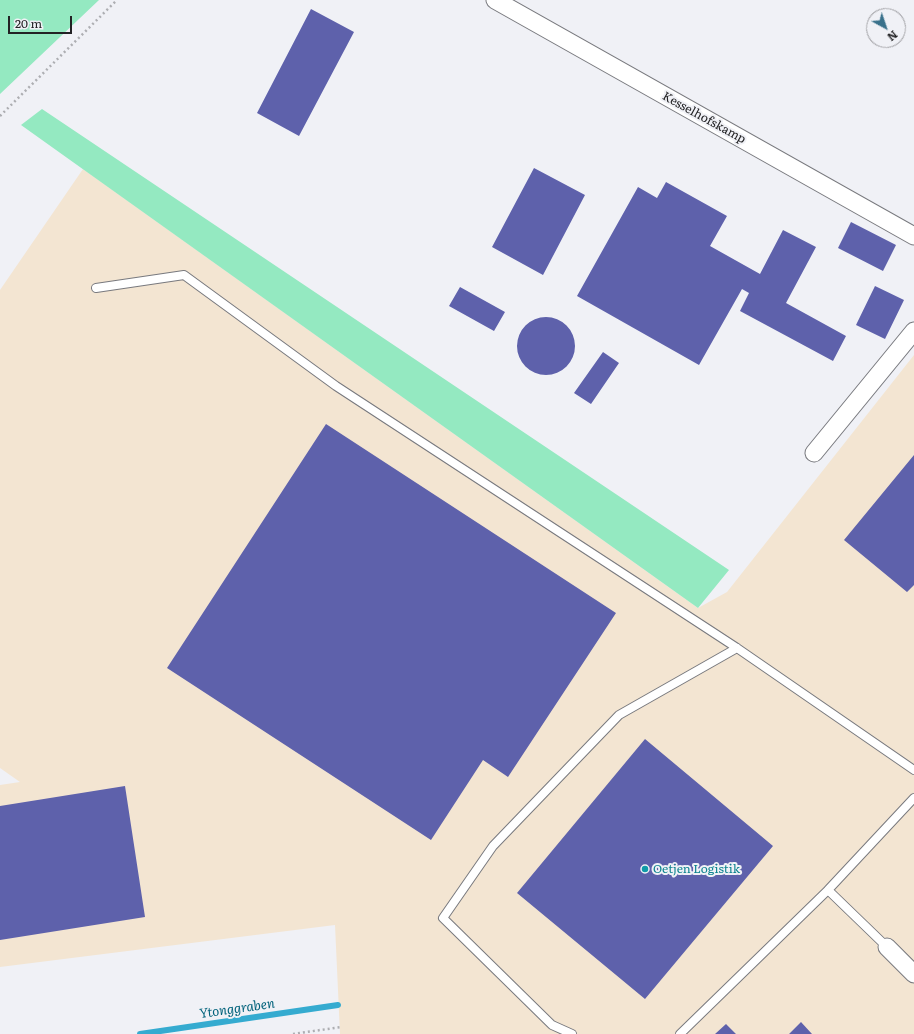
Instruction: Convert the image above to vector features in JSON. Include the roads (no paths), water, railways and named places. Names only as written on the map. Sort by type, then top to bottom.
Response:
[{"type":"street","name":"Kesselhofskamp","points":[[495,0],[914,236]]},
{"type":"street","points":[[814,453],[914,331]]},
{"type":"street","points":[[886,947],[914,974]]},
{"type":"lane","points":[[96,288],[184,275],[336,386],[737,648],[914,770]]},
{"type":"lane","points":[[572,1034],[552,1025],[443,918],[493,846],[619,715],[737,648]]},
{"type":"lane","points":[[680,1034],[828,890],[914,798]]},
{"type":"lane","points":[[828,890],[886,947]]},
{"type":"waterway","name":"Ytonggraben","points":[[140,1034],[338,1005]]},
{"type":"place","name":"Oetjen Logistik","points":[[645,869]]}]
